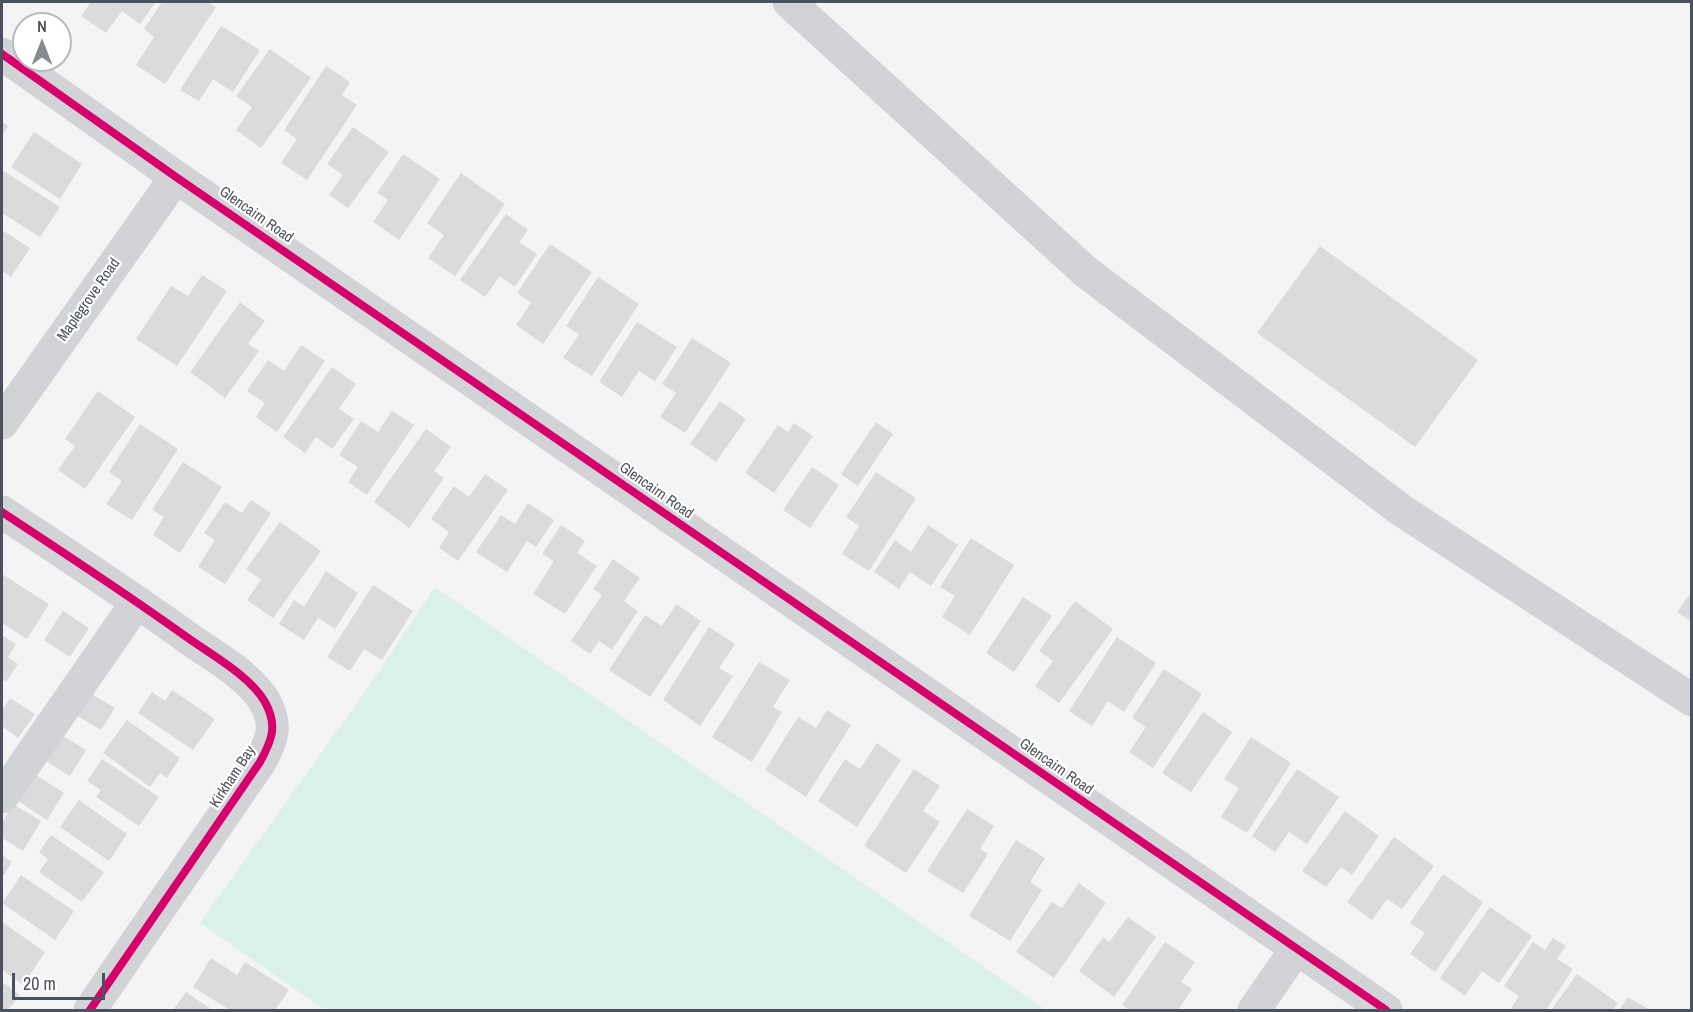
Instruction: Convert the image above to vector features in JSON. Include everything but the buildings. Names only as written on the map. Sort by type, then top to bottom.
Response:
[{"type":"street","points":[[789,2],[1086,272],[1401,510],[1692,700]]},
{"type":"street","name":"Glencairn Road","points":[[2,54],[176,177],[1386,1011]]},
{"type":"street","name":"Maplegrove Road","points":[[2,423],[176,177]]},
{"type":"street","name":"Kirkham Bay","points":[[2,512],[234,670],[264,701],[272,720],[272,741],[260,762],[90,1011]]},
{"type":"street","points":[[2,797],[137,602]]},
{"type":"street","points":[[1254,1011],[1296,949]]},
{"type":"green space","points":[[435,587],[1046,1010],[325,1010],[200,923],[374,679]]},
{"type":"cycle path","points":[[2,54],[176,177],[1386,1010]]},
{"type":"cycle path","points":[[2,512],[230,667],[258,692],[271,718],[272,733],[260,762],[90,1010]]}]
